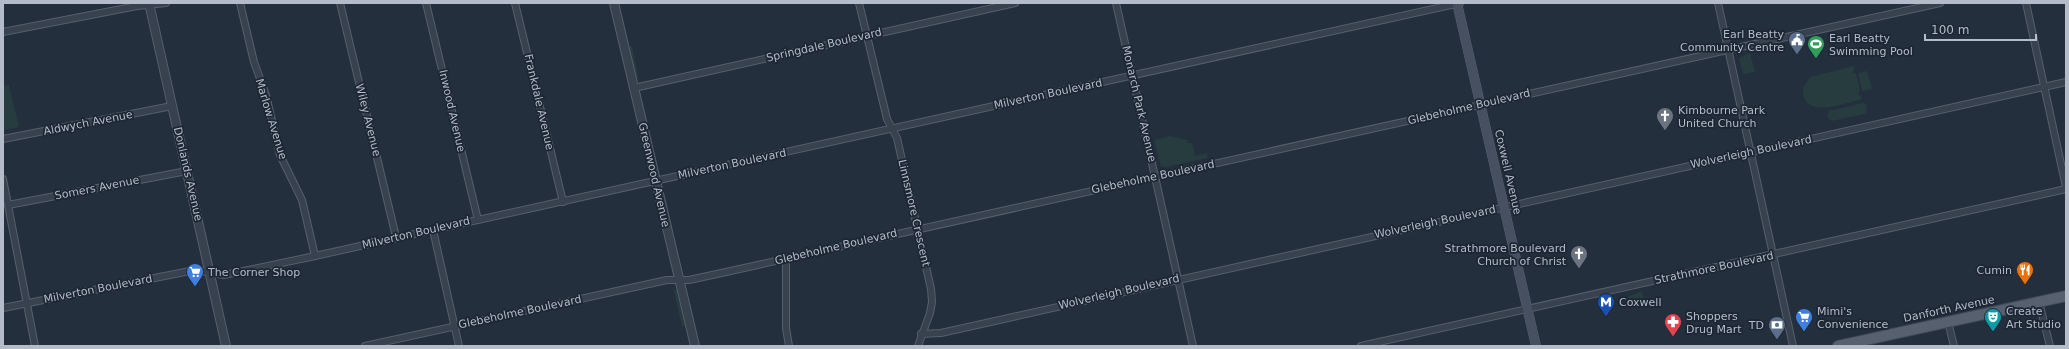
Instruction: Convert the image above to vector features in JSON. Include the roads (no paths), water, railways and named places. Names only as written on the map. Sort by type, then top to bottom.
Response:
[{"type":"main road","name":"Coxwell Avenue","points":[[1458,3],[1536,346]]},
{"type":"main road","name":"Danforth Avenue","points":[[1838,346],[1861,344],[1948,322],[2066,296]]},
{"type":"street","points":[[3,32],[149,4],[166,3]]},
{"type":"street","name":"Marlow Avenue","points":[[240,3],[254,62],[266,95],[280,155],[302,200],[314,256]]},
{"type":"street","name":"Wiley Avenue","points":[[340,3],[396,237]]},
{"type":"street","name":"Inwood Avenue","points":[[426,3],[478,220]]},
{"type":"street","name":"Frankdale Avenue","points":[[515,3],[563,202]]},
{"type":"street","name":"Greenwood Avenue","points":[[614,3],[695,346]]},
{"type":"street","name":"Linnsmore Crescent","points":[[859,3],[887,119],[897,138],[926,266],[932,302],[930,313],[921,334],[918,346]]},
{"type":"street","name":"Springdale Boulevard","points":[[634,88],[1015,3]]},
{"type":"street","name":"Monarch Park Avenue","points":[[1116,3],[1193,346]]},
{"type":"street","name":"Milverton Boulevard","points":[[3,308],[195,270],[210,274],[224,274],[314,256],[1458,3]]},
{"type":"street","points":[[1718,3],[1727,50],[1774,254],[1793,346]]},
{"type":"street","name":"Glebeholme Boulevard","points":[[365,346],[666,280],[680,281],[786,259],[917,228],[1155,177],[1940,3]]},
{"type":"street","points":[[2026,3],[2066,188]]},
{"type":"street","name":"Donlands Avenue","points":[[149,4],[226,346]]},
{"type":"street","name":"Wolverleigh Boulevard","points":[[921,334],[941,333],[2066,82]]},
{"type":"street","name":"Aldwych Avenue","points":[[3,139],[172,106]]},
{"type":"street","name":"Somers Avenue","points":[[8,205],[186,171]]},
{"type":"street","points":[[3,179],[35,346]]},
{"type":"street","name":"Strathmore Boulevard","points":[[1361,346],[2066,188]]},
{"type":"street","points":[[433,230],[459,346]]},
{"type":"street","points":[[786,259],[786,328],[789,346]]},
{"type":"street","points":[[2039,302],[2050,346]]},
{"type":"street","points":[[1948,322],[1954,346]]},
{"type":"place","name":"Earl Beatty Community Centre","points":[[1797,55]]},
{"type":"place","name":"Earl Beatty Swimming Pool","points":[[1816,59]]},
{"type":"place","name":"Kimbourne Park United Church","points":[[1665,131]]},
{"type":"place","name":"Strathmore Boulevard Church of Christ","points":[[1579,269]]},
{"type":"place","name":"Cumin","points":[[2025,285]]},
{"type":"place","name":"The Corner Shop","points":[[195,287]]},
{"type":"place","name":"Coxwell","points":[[1606,317]]},
{"type":"place","name":"Mimi's Convenience","points":[[1804,332]]},
{"type":"place","name":"Create Art Studio","points":[[1993,332]]},
{"type":"place","name":"Shoppers Drug Mart","points":[[1673,337]]},
{"type":"place","name":"TD","points":[[1777,340]]}]
